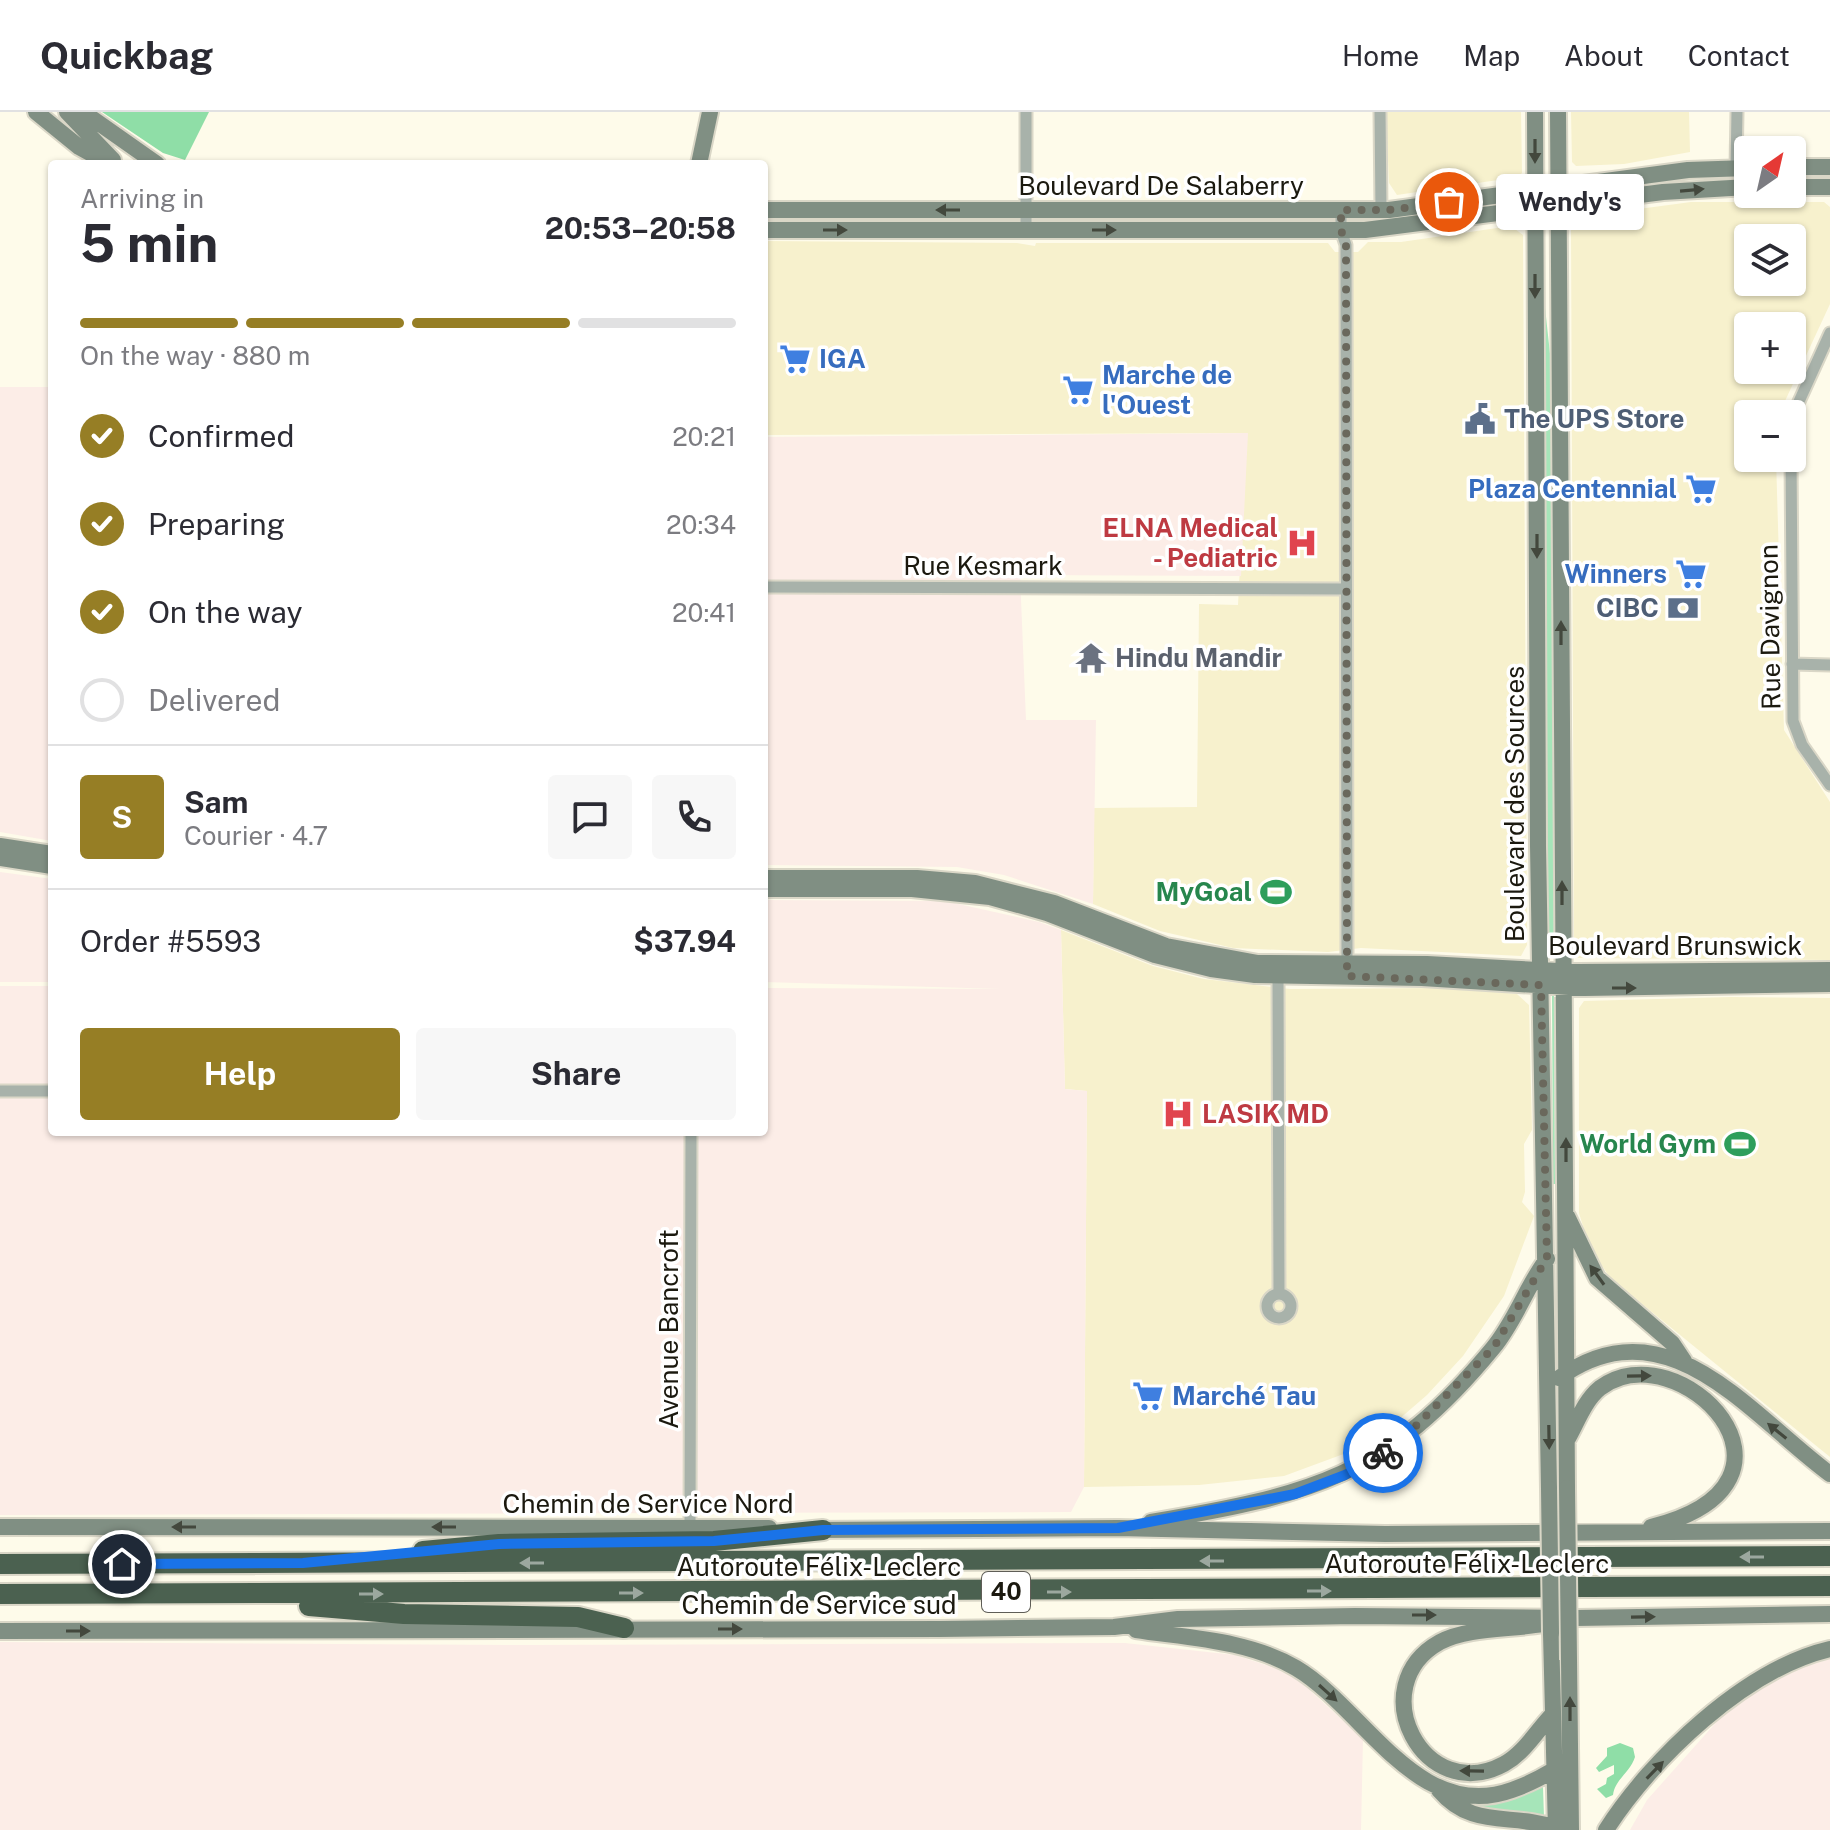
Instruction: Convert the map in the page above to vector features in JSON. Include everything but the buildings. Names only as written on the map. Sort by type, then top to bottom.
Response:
[{"type":"highway","points":[[303,1563],[499,1544],[714,1541],[823,1530]]},
{"type":"highway","name":"Autoroute Félix-Leclerc","points":[[0,1564],[1830,1556]]},
{"type":"highway","name":"Autoroute Félix-Leclerc","points":[[0,1594],[1830,1586]]},
{"type":"highway","points":[[181,1594],[404,1614],[578,1617],[624,1628]]},
{"type":"main road","points":[[36,112],[79,147],[103,160]]},
{"type":"main road","points":[[67,112],[113,160]]},
{"type":"main road","points":[[83,112],[151,160]]},
{"type":"main road","points":[[700,160],[710,112]]},
{"type":"main road","name":"Boulevard des Sources","points":[[1535,112],[1540,978],[1547,1258],[1551,1716],[1561,1829]]},
{"type":"main road","name":"Boulevard des Sources","points":[[1558,112],[1570,1758],[1561,1829]]},
{"type":"main road","points":[[1806,167],[1830,167]]},
{"type":"main road","name":"Boulevard De Salaberry","points":[[768,210],[1381,210],[1661,174],[1734,169]]},
{"type":"main road","points":[[1661,174],[1663,192]]},
{"type":"main road","points":[[1806,187],[1830,187]]},
{"type":"main road","name":"Boulevard De Salaberry","points":[[768,230],[1392,228],[1663,192],[1734,188]]},
{"type":"main road","points":[[0,846],[48,853]]},
{"type":"main road","points":[[0,858],[48,865]]},
{"type":"main road","name":"Boulevard Brunswick","points":[[768,878],[917,878],[975,883],[1045,899],[1157,944],[1195,954],[1258,963],[1563,979],[1830,984]]},
{"type":"main road","name":"Boulevard Brunswick","points":[[768,889],[912,889],[970,894],[1040,910],[1140,950],[1188,964],[1278,976],[1347,970]]},
{"type":"main road","name":"Boulevard Brunswick","points":[[1563,979],[1830,970]]},
{"type":"main road","points":[[1566,1215],[1597,1278],[1672,1343],[1684,1361]]},
{"type":"main road","points":[[1118,1528],[1276,1499],[1331,1481],[1374,1459],[1406,1436],[1494,1347],[1547,1258]]},
{"type":"main road","points":[[1548,1386],[1594,1360],[1628,1352],[1656,1353],[1684,1361],[1716,1381],[1830,1474]]},
{"type":"main road","points":[[1567,1442],[1597,1391],[1614,1380],[1631,1376],[1653,1376],[1686,1386],[1708,1401],[1725,1420],[1735,1440],[1738,1458],[1725,1492],[1683,1519],[1632,1532]]},
{"type":"main road","name":"Chemin de Service Nord","points":[[0,1527],[1118,1528],[1385,1534],[1632,1532]]},
{"type":"main road","points":[[1632,1532],[1830,1531]]},
{"type":"main road","name":"Chemin de Service sud","points":[[0,1631],[1114,1627],[1178,1619],[1830,1614]]},
{"type":"main road","points":[[1551,1716],[1511,1759],[1487,1771],[1467,1772],[1442,1766],[1418,1747],[1408,1729],[1403,1701],[1416,1664],[1438,1643],[1457,1636],[1576,1618]]},
{"type":"main road","points":[[1114,1627],[1236,1645],[1276,1658],[1319,1684],[1414,1773],[1438,1789],[1469,1798],[1492,1796],[1555,1771],[1570,1758]]},
{"type":"main road","points":[[1606,1830],[1641,1784],[1726,1700],[1779,1665],[1830,1649]]},
{"type":"main road","points":[[1438,1789],[1451,1807],[1471,1817],[1495,1822],[1532,1822],[1561,1829]]},
{"type":"street","points":[[1026,112],[1026,229]]},
{"type":"street","points":[[1380,112],[1381,210]]},
{"type":"street","points":[[1737,112],[1739,136]]},
{"type":"street","points":[[1341,210],[1341,230],[1346,245],[1347,970]]},
{"type":"street","points":[[1800,400],[1830,333]]},
{"type":"street","name":"Rue Davignon","points":[[1791,472],[1792,664],[1796,733],[1830,785]]},
{"type":"street","name":"Rue Kesmark","points":[[768,587],[1346,589]]},
{"type":"street","points":[[1792,664],[1830,665]]},
{"type":"street","points":[[1278,976],[1279,1293]]},
{"type":"street","points":[[0,1091],[48,1091]]},
{"type":"street","name":"Avenue Bancroft","points":[[690,1527],[691,1136]]},
{"type":"shaded area","points":[[1386,112],[1521,112],[1522,173],[1518,177],[1397,195],[1389,183]]},
{"type":"shaded area","points":[[1571,112],[1689,112],[1690,152],[1624,164],[1576,166],[1572,162]]},
{"type":"shaded area","points":[[1691,202],[1734,202],[1734,208],[1806,208],[1806,202],[1824,202],[1830,207],[1830,304],[1806,356],[1806,312],[1734,312],[1734,384],[1793,384],[1785,400],[1734,400],[1734,472],[1776,472],[1784,730],[1830,802],[1830,960],[1578,958],[1574,951],[1571,226],[1579,217]]},
{"type":"shaded area","points":[[1511,226],[1523,235],[1527,945],[1521,956],[1361,948],[1328,952],[1233,948],[1160,931],[1093,904],[1094,808],[1197,807],[1199,604],[1238,605],[1247,433],[768,435],[768,241],[1017,243],[1035,246],[1036,243],[1328,243],[1335,252],[1358,252],[1368,242],[1401,242]]},
{"type":"shaded area","points":[[0,387],[48,387],[48,840],[0,832]]},
{"type":"shaded area","points":[[1248,433],[1241,576],[1020,575],[1026,720],[1096,720],[1093,904],[1004,875],[957,867],[768,865],[768,437]]},
{"type":"shaded area","points":[[0,872],[48,878],[48,982],[0,982]]},
{"type":"shaded area","points":[[768,900],[945,901],[1039,922],[1061,930],[1065,1089],[1087,1091],[1084,1487],[1071,1512],[0,1515],[0,986],[48,986],[48,1136],[768,1136],[768,988],[1001,989],[768,982]]},
{"type":"shaded area","points":[[1061,930],[1153,966],[1204,979],[1290,989],[1446,988],[1517,994],[1529,1005],[1532,1130],[1524,1144],[1525,1192],[1522,1202],[1534,1216],[1504,1296],[1463,1356],[1427,1395],[1390,1427],[1349,1452],[1284,1476],[1199,1485],[1084,1487],[1087,1091],[1065,1089]]},
{"type":"shaded area","points":[[1830,998],[1830,1457],[1610,1278],[1589,1246],[1579,1213],[1579,1008],[1584,1001]]},
{"type":"shaded area","points":[[0,1642],[529,1645],[1125,1643],[1235,1655],[1275,1668],[1301,1682],[1363,1739],[1361,1830],[0,1830]]},
{"type":"shaded area","points":[[1830,1659],[1830,1830],[1630,1830],[1647,1800],[1720,1718],[1753,1691],[1804,1667]]},
{"type":"green space","points":[[102,112],[209,112],[185,160],[163,153]]},
{"type":"green space","points":[[866,215],[986,217],[831,221]]},
{"type":"green space","points":[[1164,215],[1331,216],[1332,221],[1089,221]]},
{"type":"green space","points":[[1544,298],[1551,363],[1554,953],[1548,952]]},
{"type":"green space","points":[[1554,995],[1555,1184],[1553,1184]]},
{"type":"green space","points":[[1620,1743],[1633,1748],[1635,1757],[1613,1795],[1606,1798],[1597,1789],[1614,1774],[1614,1765],[1599,1772],[1596,1768],[1607,1756],[1607,1748]]},
{"type":"green space","points":[[1543,1787],[1544,1817],[1503,1815],[1470,1805],[1508,1801]]},
{"type":"way so far","points":[[1383,1453],[1406,1436],[1494,1347],[1518,1311],[1531,1280],[1547,1258],[1541,985],[1347,976],[1346,245],[1341,230],[1341,210],[1389,210],[1449,202]]},
{"type":"place","name":"Wendy's","points":[[1449,202]]},
{"type":"place","name":"IGA","points":[[795,359]]},
{"type":"place","name":"Marche de l'Ouest","points":[[1078,390]]},
{"type":"place","name":"The UPS Store","points":[[1480,419]]},
{"type":"place","name":"Plaza Centennial","points":[[1701,489]]},
{"type":"place","name":"ELNA Medical - Pediatric","points":[[1302,543]]},
{"type":"place","name":"Winners","points":[[1691,574]]},
{"type":"place","name":"CIBC","points":[[1683,608]]},
{"type":"place","name":"Hindu Mandir","points":[[1091,658]]},
{"type":"place","name":"MyGoal","points":[[1276,892]]},
{"type":"place","name":"LASIK MD","points":[[1178,1114]]},
{"type":"place","name":"World Gym","points":[[1740,1144]]},
{"type":"place","name":"Marché Tau","points":[[1148,1396]]},
{"type":"route","points":[[122,1564],[303,1563],[499,1544],[714,1541],[823,1530],[1118,1528],[1295,1494],[1345,1475],[1383,1453]]}]
